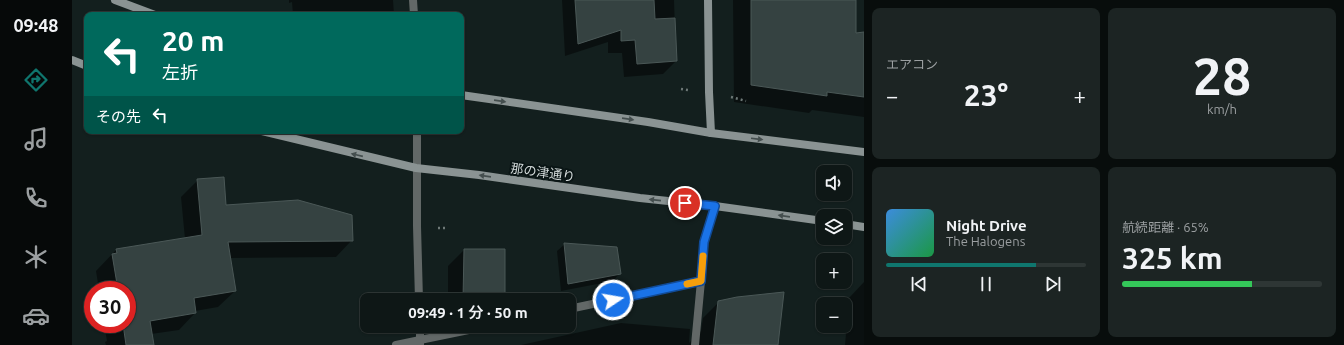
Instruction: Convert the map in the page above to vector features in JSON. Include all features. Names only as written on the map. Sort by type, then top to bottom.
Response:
[{"type":"main road","points":[[115,0],[147,12]]},
{"type":"main road","points":[[708,0],[711,133]]},
{"type":"main road","points":[[72,60],[84,65]]},
{"type":"main road","points":[[464,95],[648,122],[711,133],[864,152]]},
{"type":"main road","name":"那の津通り","points":[[274,134],[416,168],[816,220]]},
{"type":"main road","points":[[852,225],[864,227]]},
{"type":"street","points":[[413,0],[414,12]]},
{"type":"street","points":[[417,134],[416,168],[419,293]]},
{"type":"street","points":[[695,345],[704,242],[715,206]]},
{"type":"street","points":[[576,308],[701,281]]},
{"type":"street","points":[[396,345],[420,343],[460,333]]},
{"type":"path","points":[[730,96],[746,100]]},
{"type":"building","points":[[575,0],[654,0],[655,19],[675,18],[677,61],[637,64],[635,40],[621,41],[621,30],[578,44]]},
{"type":"building","points":[[751,0],[856,0],[856,33],[864,32],[864,97],[827,92],[827,96],[751,85]]},
{"type":"building","points":[[224,177],[226,205],[298,200],[352,215],[353,241],[228,242],[236,291],[194,298],[196,313],[150,321],[154,345],[126,345],[124,333],[136,333],[136,281],[116,281],[112,254],[117,253],[116,249],[202,235],[197,179]]},
{"type":"building","points":[[564,243],[617,247],[621,274],[568,284]]},
{"type":"building","points":[[464,249],[505,249],[505,293],[463,293]]},
{"type":"building","points":[[784,292],[778,345],[713,345],[718,301],[737,297]]},
{"type":"slow traffic","points":[[687,284],[701,281],[703,256]]},
{"type":"route","points":[[613,300],[701,281],[704,242],[715,206],[685,203]]}]
